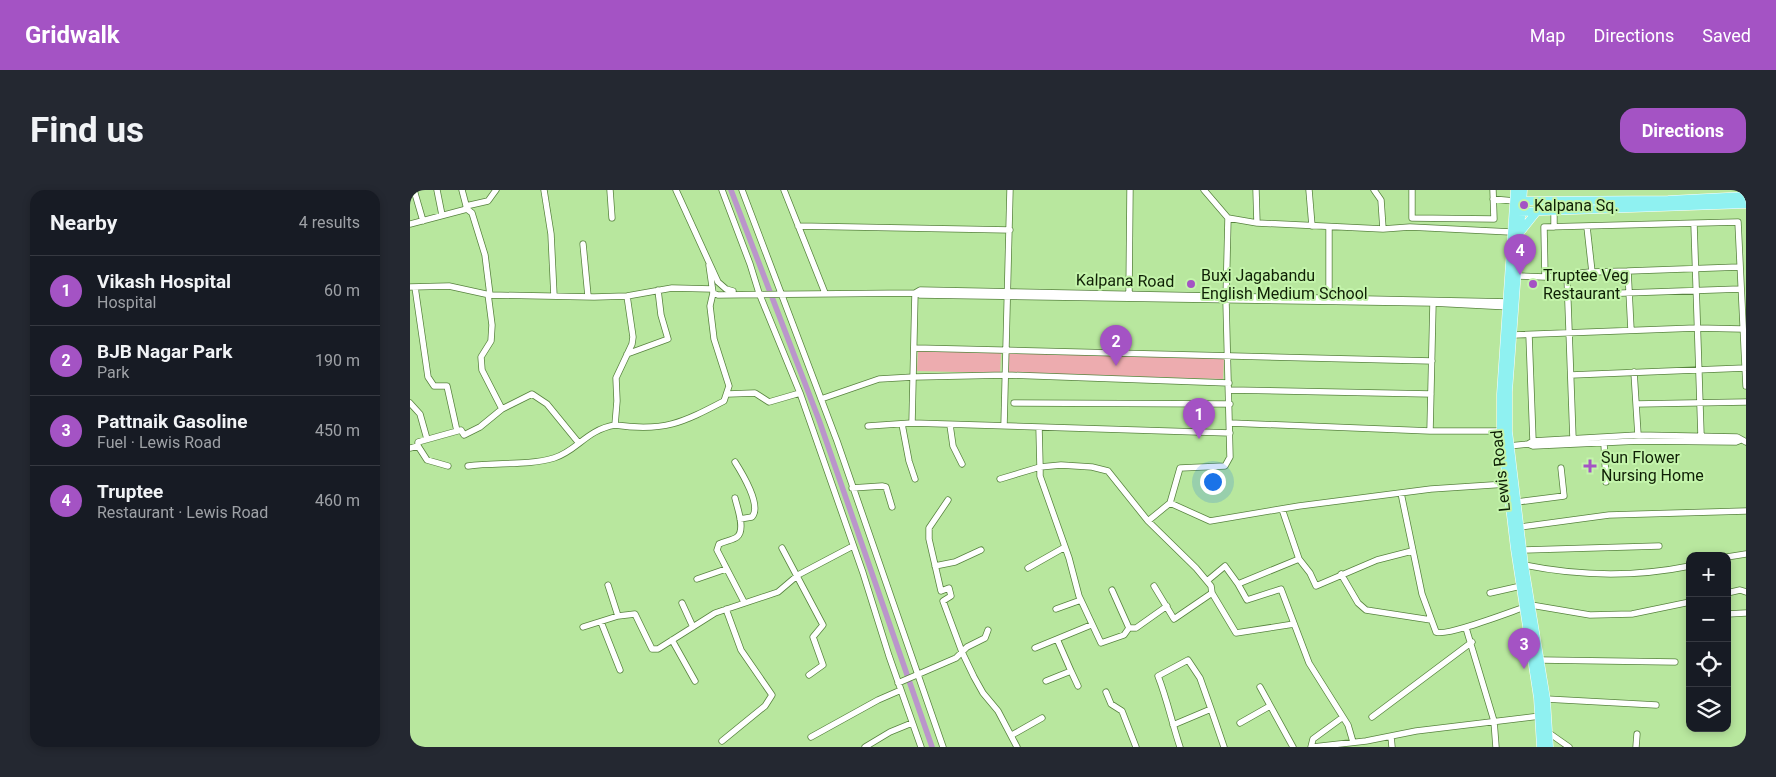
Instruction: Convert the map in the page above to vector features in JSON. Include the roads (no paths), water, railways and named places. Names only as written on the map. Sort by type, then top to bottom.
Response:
[{"type":"main road","name":"Lewis Road","points":[[1515,190],[1522,213],[1508,402],[1509,446],[1531,625],[1540,716],[1541,747]]},
{"type":"main road","name":"Lewis Road","points":[[1524,190],[1513,211],[1501,431],[1521,586],[1528,606]]},
{"type":"main road","points":[[1524,190],[1539,206]]},
{"type":"main road","points":[[1513,211],[1522,213],[1539,206],[1746,196]]},
{"type":"main road","points":[[1518,201],[1554,210],[1746,204]]},
{"type":"main road","points":[[1520,234],[1526,222],[1539,206]]},
{"type":"main road","name":"Lewis Road","points":[[1531,625],[1540,660],[1546,699],[1549,733],[1548,747]]},
{"type":"street","points":[[414,190],[422,221]]},
{"type":"street","points":[[437,190],[442,215]]},
{"type":"street","points":[[462,190],[467,208],[472,213],[485,255],[492,326],[491,341],[481,357],[482,368],[502,409]]},
{"type":"street","points":[[410,224],[488,200],[496,190]]},
{"type":"street","points":[[544,190],[550,234],[554,296]]},
{"type":"street","points":[[610,190],[612,218]]},
{"type":"street","points":[[468,466],[492,462],[533,462],[555,458],[601,428],[615,425],[641,429],[677,425],[724,401],[730,386],[714,339],[710,306],[712,290],[709,265],[676,190]]},
{"type":"street","points":[[722,190],[800,393],[901,682],[901,690],[921,747]]},
{"type":"street","points":[[742,190],[779,293],[821,398],[910,646],[915,676],[943,747]]},
{"type":"street","points":[[784,190],[825,293]]},
{"type":"street","points":[[1004,426],[1010,190]]},
{"type":"street","points":[[1128,294],[1130,190]]},
{"type":"street","points":[[1204,190],[1228,218],[1257,223],[1383,229],[1410,227],[1512,232]]},
{"type":"street","points":[[1256,190],[1257,223]]},
{"type":"street","points":[[1309,190],[1312,226]]},
{"type":"street","points":[[1374,190],[1381,200],[1383,229]]},
{"type":"street","points":[[1412,190],[1412,218],[1494,219],[1494,190]]},
{"type":"street","points":[[1493,199],[1518,201]]},
{"type":"street","points":[[1554,210],[1554,227]]},
{"type":"street","points":[[1148,521],[1170,503],[1180,468],[1226,466],[1230,457],[1229,356],[1226,298],[1228,218]]},
{"type":"street","points":[[1545,277],[1544,227],[1587,228],[1738,222],[1746,386]]},
{"type":"street","points":[[1694,224],[1694,292],[1701,404],[1701,435]]},
{"type":"street","points":[[798,226],[1010,230]]},
{"type":"street","points":[[1329,227],[1329,296]]},
{"type":"street","points":[[1587,228],[1592,272]]},
{"type":"street","points":[[583,244],[588,296]]},
{"type":"street","points":[[709,265],[713,268],[719,284],[728,290],[761,293]]},
{"type":"street","points":[[1518,276],[1545,277],[1592,272],[1739,267]]},
{"type":"street","points":[[1628,271],[1631,330]]},
{"type":"street","points":[[1567,276],[1573,439]]},
{"type":"street","points":[[712,290],[715,284],[719,284]]},
{"type":"street","points":[[457,431],[447,386],[434,386],[428,377],[413,287],[449,286],[489,294],[554,296],[628,296],[686,287],[712,290],[718,295],[761,293]]},
{"type":"street","points":[[1567,295],[1740,289]]},
{"type":"street","points":[[627,354],[668,339],[661,315],[658,290]]},
{"type":"street","name":"Kalpana Road","points":[[761,293],[915,293],[920,290],[1008,294],[1516,304]]},
{"type":"street","points":[[912,423],[915,293]]},
{"type":"street","name":"Kalpana Road","points":[[1008,294],[1128,294],[1226,298],[1329,296],[1507,304]]},
{"type":"street","points":[[615,425],[616,378],[633,337],[628,296]]},
{"type":"street","points":[[1430,431],[1433,303]]},
{"type":"street","points":[[1513,335],[1696,328],[1742,329]]},
{"type":"street","points":[[1529,335],[1530,442],[1533,446],[1744,441]]},
{"type":"street","points":[[915,348],[1432,361]]},
{"type":"street","points":[[477,374],[482,368]]},
{"type":"street","points":[[1571,375],[1745,368]]},
{"type":"street","points":[[1634,372],[1638,435]]},
{"type":"street","points":[[821,398],[880,379],[1006,375],[1431,394]]},
{"type":"street","points":[[728,394],[755,393],[769,402],[800,393]]},
{"type":"street","points":[[418,446],[418,442],[461,430],[464,435],[480,427],[502,409],[532,394],[547,404],[578,442]]},
{"type":"street","points":[[1636,404],[1746,402]]},
{"type":"street","points":[[410,403],[420,414],[427,439]]},
{"type":"street","points":[[1014,403],[1230,404]]},
{"type":"street","points":[[868,426],[912,423],[1230,433]]},
{"type":"street","points":[[1230,423],[1430,431],[1501,431]]},
{"type":"street","points":[[902,424],[909,461],[915,479]]},
{"type":"street","points":[[950,424],[952,446],[962,464]]},
{"type":"street","points":[[1039,427],[1040,476],[1091,625],[1101,643],[1124,634],[1129,628]]},
{"type":"street","points":[[1509,446],[1530,442],[1638,435],[1737,436],[1744,441]]},
{"type":"street","points":[[1604,443],[1606,482]]},
{"type":"street","points":[[410,448],[418,446]]},
{"type":"street","points":[[418,446],[427,460],[448,466]]},
{"type":"street","points":[[1000,479],[1040,467],[1062,465],[1092,467],[1108,471],[1148,521],[1207,581],[1236,633],[1294,624]]},
{"type":"street","points":[[737,466],[750,486],[755,514],[752,517],[740,519]]},
{"type":"street","points":[[1517,502],[1564,496],[1561,468]]},
{"type":"street","points":[[1170,503],[1210,521],[1401,493],[1452,487],[1507,484]]},
{"type":"street","points":[[852,488],[882,486],[886,488],[892,508]]},
{"type":"street","points":[[1401,493],[1412,551],[1430,620],[1439,634],[1466,628],[1475,623],[1528,606],[1590,615],[1632,614],[1686,603]]},
{"type":"street","points":[[735,498],[740,519],[739,536],[717,547],[726,570],[744,602]]},
{"type":"street","points":[[948,500],[929,528],[941,590],[950,588],[951,596],[943,601],[962,652],[983,693],[998,711],[1017,747]]},
{"type":"street","points":[[1282,509],[1299,559],[1310,572],[1316,586],[1377,560],[1412,551]]},
{"type":"street","points":[[1520,527],[1609,515],[1746,511]]},
{"type":"street","points":[[583,627],[618,616],[635,614],[652,650],[658,649],[726,609],[778,592],[798,575],[854,546]]},
{"type":"street","points":[[1522,550],[1659,546]]},
{"type":"street","points":[[1028,568],[1065,547]]},
{"type":"street","points":[[782,548],[823,625],[813,637],[822,665],[809,676]]},
{"type":"street","points":[[935,566],[955,562],[981,550]]},
{"type":"street","points":[[1731,556],[1746,554]]},
{"type":"street","points":[[1238,584],[1299,559]]},
{"type":"street","points":[[1524,565],[1558,571],[1622,573],[1660,572],[1686,567]]},
{"type":"street","points":[[1207,581],[1225,566],[1247,600],[1281,589],[1309,663],[1343,717],[1352,742]]},
{"type":"street","points":[[697,579],[726,570]]},
{"type":"street","points":[[1341,574],[1358,603],[1366,610],[1430,620]]},
{"type":"street","points":[[608,585],[618,616]]},
{"type":"street","points":[[1154,586],[1172,617],[1178,618],[1212,593]]},
{"type":"street","points":[[1490,594],[1521,586]]},
{"type":"street","points":[[1112,590],[1129,628]]},
{"type":"street","points":[[1731,592],[1740,590],[1746,592]]},
{"type":"street","points":[[1056,609],[1081,600]]},
{"type":"street","points":[[682,603],[693,627]]},
{"type":"street","points":[[1129,628],[1136,628],[1167,606]]},
{"type":"street","points":[[722,741],[765,706],[772,695],[741,650],[726,609]]},
{"type":"street","points":[[1731,614],[1746,613]]},
{"type":"street","points":[[601,622],[620,670]]},
{"type":"street","points":[[1036,648],[1056,638],[1091,625]]},
{"type":"street","points":[[1466,628],[1472,642],[1494,721],[1496,747]]},
{"type":"street","points":[[901,682],[956,658],[962,652],[985,638],[988,630]]},
{"type":"street","points":[[1056,638],[1078,686]]},
{"type":"street","points":[[672,640],[695,681]]},
{"type":"street","points":[[1372,717],[1472,642]]},
{"type":"street","points":[[1180,747],[1158,676],[1188,660],[1200,678],[1224,747]]},
{"type":"street","points":[[1540,660],[1675,662]]},
{"type":"street","points":[[1046,680],[1071,671]]},
{"type":"street","points":[[1260,688],[1293,747]]},
{"type":"street","points":[[811,737],[878,700],[901,690]]},
{"type":"street","points":[[1106,692],[1111,704],[1122,711],[1136,747]]},
{"type":"street","points":[[1546,699],[1656,706]]},
{"type":"street","points":[[1240,723],[1270,706]]},
{"type":"street","points":[[1173,725],[1211,709]]},
{"type":"street","points":[[1343,717],[1313,739],[1312,747],[1352,742],[1366,744],[1391,736],[1540,716]]},
{"type":"street","points":[[1012,735],[1042,718]]},
{"type":"street","points":[[865,747],[890,732],[912,723]]},
{"type":"street","points":[[1549,733],[1569,747]]},
{"type":"street","points":[[1636,734],[1636,747]]},
{"type":"street","points":[[1391,736],[1392,747]]},
{"type":"waterway","points":[[731,190],[819,420],[932,747]]},
{"type":"place","name":"Kalpana Sq.","points":[[1524,205]]},
{"type":"place","name":"Truptee","points":[[1520,275]]},
{"type":"place","name":"Buxi Jagabandu English Medium School","points":[[1191,284]]},
{"type":"place","name":"Truptee Veg Restaurant","points":[[1533,284]]},
{"type":"place","name":"BJB Nagar Park","points":[[1116,366]]},
{"type":"place","name":"Vikash Hospital","points":[[1199,439]]},
{"type":"place","name":"Sun Flower Nursing Home","points":[[1590,466]]},
{"type":"place","name":"Pattnaik Gasoline","points":[[1524,669]]}]
